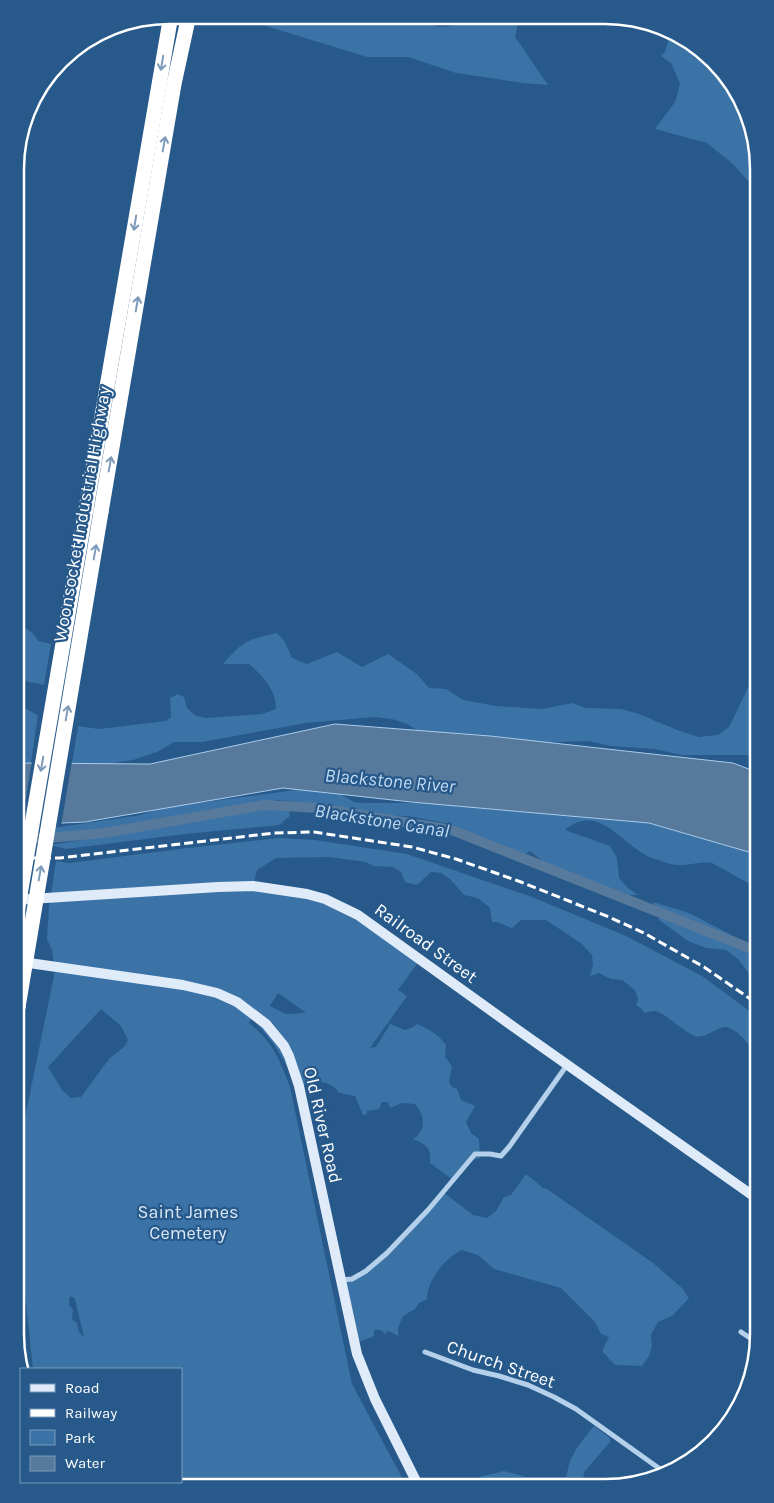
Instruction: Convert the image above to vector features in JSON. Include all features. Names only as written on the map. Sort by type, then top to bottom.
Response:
[{"type":"highway","name":"Woonsocket Industrial Highway","points":[[24,877],[169,24]]},
{"type":"highway","name":"Woonsocket Industrial Highway","points":[[24,967],[174,84],[187,24]]},
{"type":"street","name":"Railroad Street","points":[[24,899],[253,886],[292,891],[326,899],[358,915],[750,1194]]},
{"type":"street","name":"Old River Road","points":[[24,962],[205,989],[237,1002],[266,1024],[280,1041],[289,1056],[299,1086],[352,1334],[364,1374],[414,1479]]},
{"type":"street","points":[[341,1280],[352,1279],[366,1271],[387,1253],[428,1210],[475,1154],[501,1156],[510,1147],[568,1064]]},
{"type":"street","points":[[741,1332],[750,1338]]},
{"type":"street","name":"Church Street","points":[[424,1352],[472,1370],[528,1385],[554,1396],[576,1409],[660,1469]]},
{"type":"green space","points":[[260,24],[434,24],[435,26],[447,27],[456,24],[518,24],[515,37],[548,85],[456,73],[408,57],[367,57]]},
{"type":"green space","points":[[669,39],[686,48],[714,73],[726,88],[743,122],[749,150],[750,183],[733,164],[707,143],[655,129],[675,102],[680,84],[671,63],[661,56],[665,52]]},
{"type":"green space","points":[[24,628],[29,630],[38,641],[51,644],[44,685],[24,680]]},
{"type":"green space","points":[[277,633],[285,642],[292,658],[307,664],[337,652],[362,667],[388,654],[417,674],[429,688],[446,689],[463,700],[496,706],[542,709],[572,703],[585,708],[621,709],[699,737],[718,735],[729,727],[750,684],[750,756],[682,755],[654,749],[611,746],[588,741],[528,743],[429,737],[407,724],[392,719],[374,717],[306,723],[202,742],[174,742],[157,752],[133,760],[71,769],[78,726],[99,729],[166,721],[171,717],[170,698],[178,694],[184,697],[187,708],[195,715],[205,718],[262,714],[276,709],[274,696],[268,684],[249,664],[223,664],[241,645],[259,637]]},
{"type":"green space","points":[[24,708],[38,715],[30,769],[24,768]]},
{"type":"green space","points":[[318,787],[336,792],[354,802],[363,803],[565,800],[720,835],[750,851],[750,884],[712,863],[674,865],[655,859],[644,854],[612,830],[590,821],[578,822],[565,830],[610,846],[617,858],[619,878],[638,895],[613,895],[550,867],[530,851],[519,858],[509,848],[451,824],[408,816],[375,815],[325,805],[278,800],[207,810],[152,822],[50,836],[53,828],[141,815],[166,807]]},
{"type":"green space","points":[[273,808],[289,810],[290,816],[279,825],[185,834],[66,849],[50,845],[175,825],[208,817]]},
{"type":"green space","name":"Saint James Cemetery","points":[[279,838],[315,840],[407,854],[532,897],[626,936],[702,976],[750,1011],[750,1048],[741,1036],[728,1027],[699,1037],[659,1012],[644,1013],[636,1005],[638,999],[635,990],[622,980],[611,979],[599,973],[590,976],[593,965],[592,955],[582,944],[546,920],[521,920],[512,928],[492,922],[490,908],[478,898],[464,895],[450,879],[441,873],[431,872],[417,885],[405,882],[401,872],[393,867],[373,866],[366,862],[329,857],[276,858],[257,870],[253,887],[306,898],[344,912],[364,923],[416,961],[417,964],[398,990],[407,996],[370,1048],[376,1047],[390,1024],[405,1030],[417,1024],[440,1038],[446,1045],[445,1057],[452,1066],[449,1082],[452,1087],[457,1089],[461,1100],[475,1106],[466,1122],[471,1133],[479,1139],[480,1158],[473,1160],[453,1180],[430,1163],[430,1153],[427,1147],[413,1139],[421,1131],[423,1123],[421,1114],[415,1104],[402,1103],[390,1108],[388,1102],[382,1102],[379,1109],[367,1111],[366,1115],[363,1115],[355,1096],[339,1093],[330,1084],[320,1082],[296,1086],[273,1043],[253,1020],[250,1020],[249,1023],[264,1037],[275,1052],[290,1087],[352,1384],[403,1479],[182,1479],[182,1368],[33,1368],[24,1285],[24,1122],[55,971],[52,950],[47,939],[49,907],[56,861],[69,863]],"holes":[[[278,993],[305,1012],[286,1014],[270,1006]],[[101,1009],[121,1026],[128,1040],[125,1046],[109,1059],[81,1097],[71,1098],[62,1090],[48,1067]],[[71,1296],[75,1299],[84,1337],[79,1332],[77,1323],[72,1319],[73,1310],[69,1305],[69,1298]]]},
{"type":"green space","points":[[653,902],[689,913],[750,943],[750,975],[738,959],[726,950],[706,948],[688,941],[659,920]]},
{"type":"green space","points":[[526,1174],[543,1188],[653,1263],[682,1288],[689,1298],[672,1316],[658,1322],[651,1335],[652,1346],[649,1356],[642,1366],[615,1365],[602,1351],[609,1337],[601,1334],[595,1322],[561,1288],[494,1269],[478,1255],[462,1250],[449,1258],[438,1270],[430,1284],[427,1299],[403,1316],[398,1328],[398,1336],[391,1332],[386,1331],[386,1335],[381,1330],[374,1330],[374,1336],[359,1342],[342,1281],[372,1265],[385,1255],[443,1192],[473,1215],[487,1218],[496,1211],[504,1197],[511,1195]]},
{"type":"green space","points":[[594,1426],[610,1438],[610,1442],[585,1471],[583,1479],[478,1479],[479,1477],[504,1471],[526,1477],[566,1477],[570,1461],[578,1446]]},
{"type":"water","name":"Blackstone River","points":[[335,724],[490,736],[733,763],[750,770],[750,852],[649,823],[411,802],[283,788],[85,822],[24,825],[24,763],[150,764]]},
{"type":"pier","points":[[32,761],[72,761],[61,826],[24,827],[24,809]]},
{"type":"waterway","name":"Blackstone Canal","points":[[24,838],[104,833],[264,805],[319,808],[452,830],[750,948]]},
{"type":"railway","points":[[24,858],[60,858],[274,833],[314,832],[412,847],[456,859],[521,882],[609,917],[644,933],[704,967],[750,999]]}]
